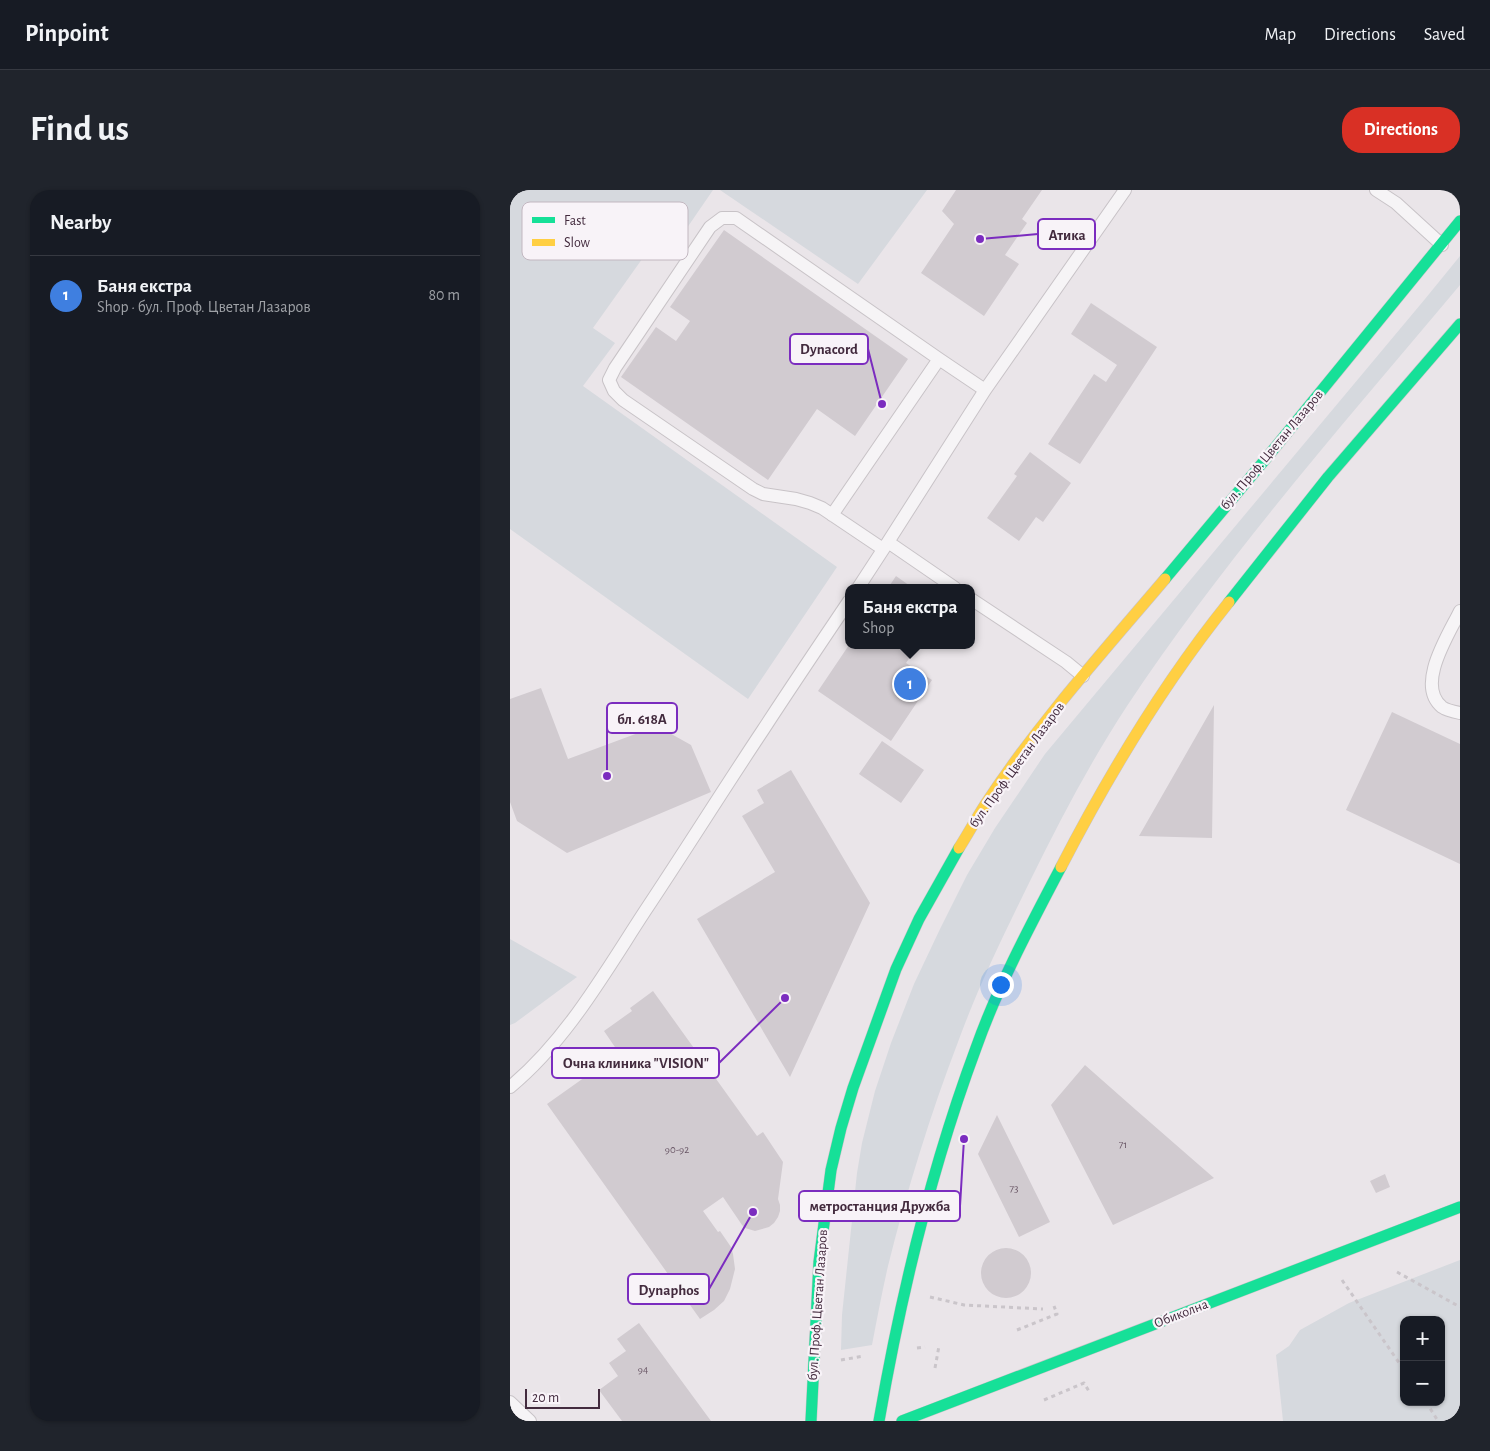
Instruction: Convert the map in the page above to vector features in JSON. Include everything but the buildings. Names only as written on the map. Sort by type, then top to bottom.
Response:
[{"type":"main road","name":"бул. Проф. Цветан Лазаров","points":[[811,1421],[819,1262],[831,1170],[853,1088],[896,969],[919,919],[985,805],[1027,746],[1460,221]]},
{"type":"main road","points":[[879,1421],[890,1352],[924,1209],[976,1047],[1018,949],[1103,789],[1145,719],[1210,625],[1328,477],[1460,324]]},
{"type":"main road","name":"Обиколна","points":[[902,1421],[1460,1207]]},
{"type":"lane","points":[[861,584],[985,390],[1125,190]]},
{"type":"lane","points":[[1376,190],[1396,203],[1442,244]]},
{"type":"lane","points":[[688,259],[710,227],[722,218],[736,218],[985,390]]},
{"type":"lane","points":[[688,260],[615,368],[609,380],[614,391],[623,400],[753,489],[763,494],[796,499],[822,508],[948,584]]},
{"type":"lane","points":[[832,515],[938,359]]},
{"type":"lane","points":[[975,601],[1066,662],[1083,676]]},
{"type":"lane","points":[[510,1087],[550,1049],[585,1003],[845,607]]},
{"type":"lane","points":[[1460,611],[1436,662],[1432,680],[1433,696],[1442,708],[1460,713]]},
{"type":"lane","points":[[510,1402],[530,1421]]},
{"type":"path","points":[[1397,1272],[1460,1307]]},
{"type":"path","points":[[1340,1276],[1400,1364]]},
{"type":"path","points":[[925,1296],[964,1304],[1043,1310]]},
{"type":"path","points":[[1018,1330],[1057,1314],[1054,1306]]},
{"type":"path","points":[[935,1368],[938,1346]]},
{"type":"path","points":[[814,1364],[890,1352]]},
{"type":"path","points":[[1044,1400],[1084,1383],[1090,1392]]},
{"type":"path","points":[[1429,1406],[1438,1421]]},
{"type":"shaded area","points":[[510,190],[713,190],[688,226],[688,202],[522,202],[522,260],[641,260],[593,328],[615,343],[583,386],[837,567],[748,699],[510,529]]},
{"type":"shaded area","points":[[720,190],[927,190],[858,284]]},
{"type":"shaded area","points":[[1460,256],[1460,285],[1330,439],[1246,543],[1165,651],[1127,706],[1088,769],[1011,919],[983,980],[958,1042],[929,1125],[903,1209],[888,1266],[872,1345],[841,1350],[842,1315],[857,1173],[862,1143],[875,1091],[914,984],[967,875],[995,828],[1045,754]]},
{"type":"shaded area","points":[[510,939],[577,977],[510,1025]]},
{"type":"shaded area","points":[[1460,1260],[1460,1421],[1283,1421],[1276,1355],[1289,1346],[1300,1330],[1349,1303]]},
{"type":"traffic: fast","points":[[1165,579],[1460,221]]},
{"type":"traffic: fast","points":[[1229,602],[1328,477],[1460,324]]},
{"type":"traffic: fast","points":[[811,1421],[819,1262],[831,1170],[841,1128],[853,1088],[896,969],[919,919],[959,848]]},
{"type":"traffic: fast","points":[[879,1421],[907,1279],[945,1139],[985,1025],[1004,979],[1061,867]]},
{"type":"traffic: fast","points":[[902,1421],[1460,1207]]},
{"type":"traffic: slow","points":[[959,848],[985,805],[1026,746],[1071,689],[1165,579]]},
{"type":"traffic: slow","points":[[1061,867],[1098,798],[1138,730],[1159,697],[1229,602]]},
{"type":"place","name":"Атика","points":[[980,239]]},
{"type":"place","name":"Dynacord","points":[[882,404]]},
{"type":"place","name":"Баня екстра","points":[[910,684]]},
{"type":"place","name":"бл. 618А","points":[[607,776]]},
{"type":"place","name":"Очна клиника \"VISION\"","points":[[785,998]]},
{"type":"place","name":"метростанция Дружба","points":[[964,1139]]},
{"type":"place","name":"Dynaphos","points":[[753,1212]]}]
